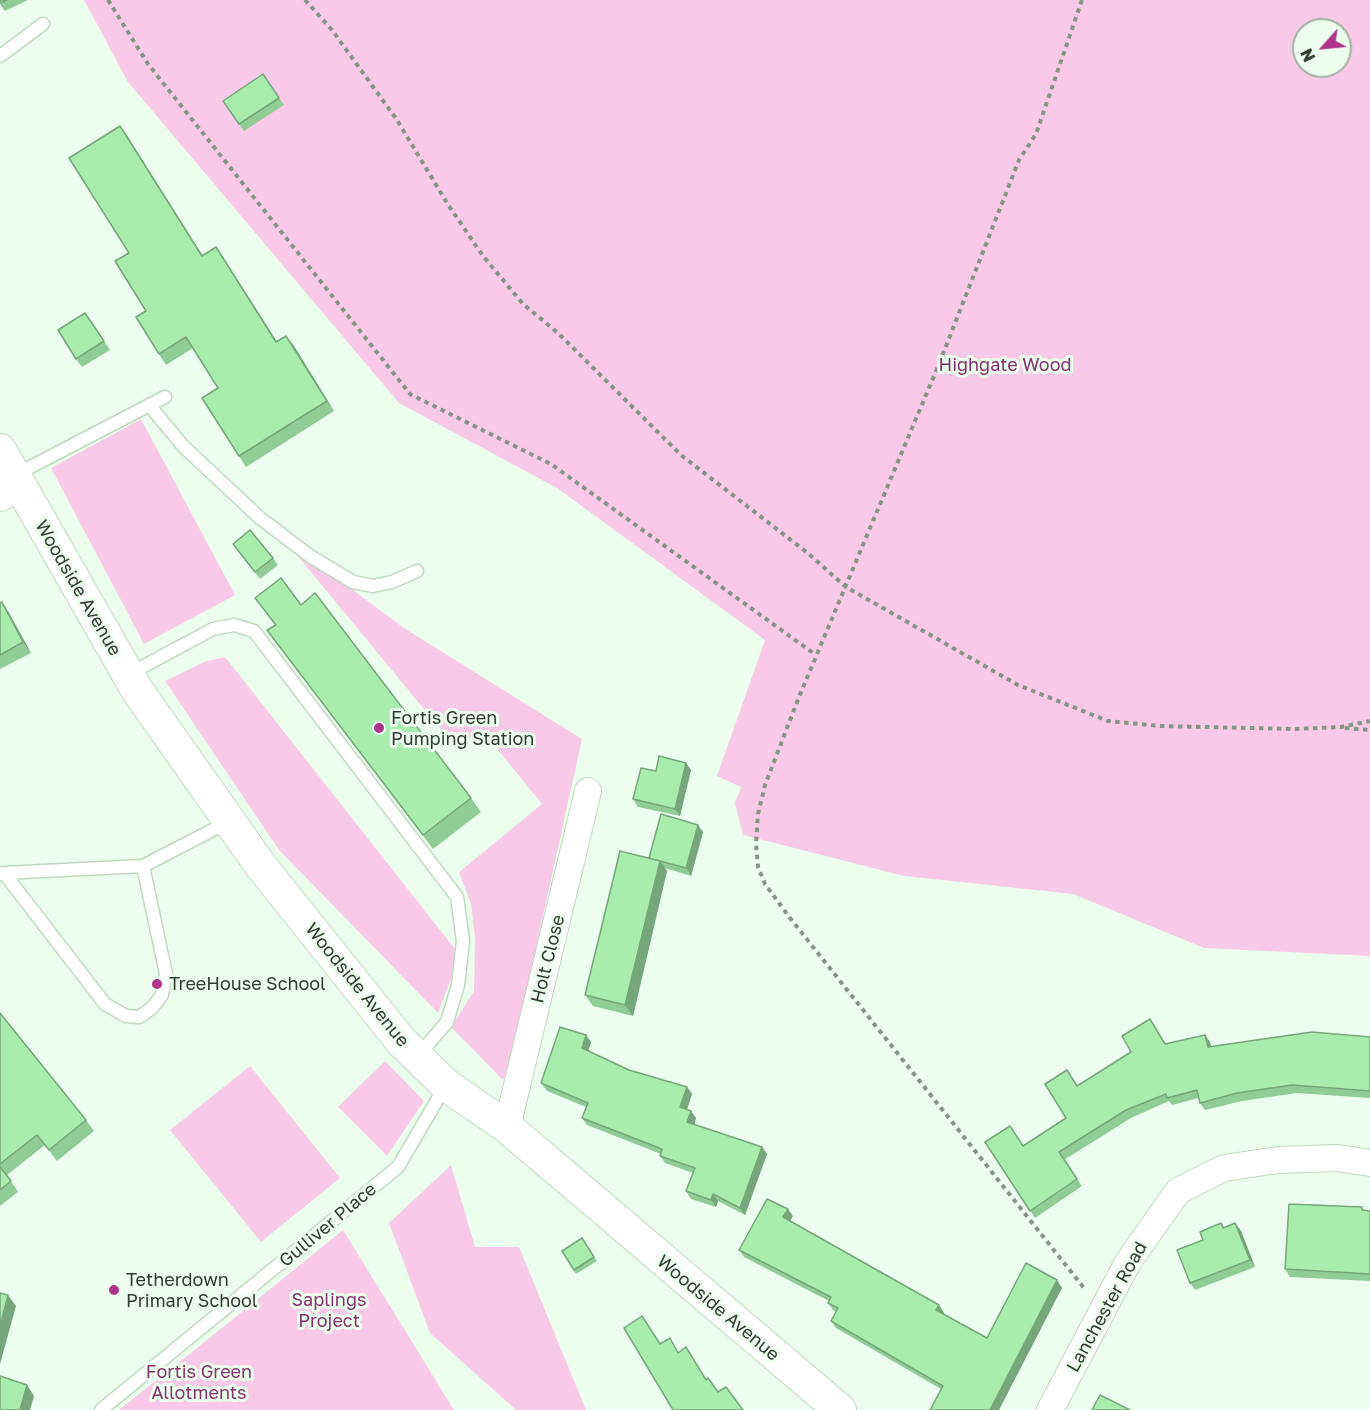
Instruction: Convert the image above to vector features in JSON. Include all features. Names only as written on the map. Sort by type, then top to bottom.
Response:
[{"type":"street","name":"Woodside Avenue","points":[[9,477],[128,674],[229,821],[268,875],[417,1058],[446,1085],[507,1127],[840,1410]]},
{"type":"street","name":"Holt Close","points":[[507,1127],[588,791]]},
{"type":"street","name":"Lanchester Road","points":[[1050,1410],[1128,1262],[1178,1191],[1224,1168],[1234,1166],[1278,1160],[1325,1158],[1370,1163]]},
{"type":"lane","points":[[0,56],[43,24]]},
{"type":"lane","points":[[9,477],[165,397]]},
{"type":"lane","points":[[149,405],[183,446],[252,510],[310,556],[353,582],[373,586],[392,582],[417,571]]},
{"type":"lane","points":[[128,674],[213,629],[234,625],[254,631],[450,887],[457,897],[463,941],[458,984],[447,1022],[417,1058]]},
{"type":"lane","points":[[2,873],[143,867],[229,821]]},
{"type":"lane","points":[[2,873],[105,1004],[126,1016],[139,1017],[152,1008],[162,995],[166,974],[143,867]]},
{"type":"lane","name":"Gulliver Place","points":[[101,1410],[398,1167],[446,1085]]},
{"type":"path","points":[[108,0],[148,64],[410,394],[550,464],[816,655]]},
{"type":"path","points":[[305,0],[332,30],[397,120],[453,212],[523,304],[558,333],[681,455],[785,534],[846,586],[1018,686],[1108,721],[1160,726],[1341,727],[1370,730]]},
{"type":"path","points":[[1082,0],[1036,134],[1019,160],[939,364],[816,655],[765,785],[758,814],[756,844],[758,867],[765,884],[1086,1292]]},
{"type":"path","points":[[1341,727],[1370,721]]},
{"type":"green space","name":"Highgate Wood","points":[[84,0],[1370,0],[1370,956],[1204,948],[1073,894],[904,876],[743,835],[735,803],[741,787],[717,776],[765,640],[557,488],[399,403],[128,82]]},
{"type":"green space","points":[[141,419],[235,595],[144,644],[51,468]]},
{"type":"green space","points":[[283,538],[404,628],[582,739],[511,1061],[503,1080],[451,1027],[474,991],[475,938],[471,904],[459,872],[542,804],[481,729],[456,748]]},
{"type":"green space","points":[[225,657],[455,949],[451,979],[438,1013],[279,850],[165,681],[204,662]]},
{"type":"green space","points":[[385,1061],[424,1101],[387,1156],[338,1107]]},
{"type":"green space","points":[[250,1066],[340,1178],[261,1242],[170,1130]]},
{"type":"green space","points":[[451,1165],[475,1247],[519,1247],[586,1410],[516,1410],[430,1333],[389,1223]]},
{"type":"green space","points":[[343,1230],[454,1410],[119,1410],[207,1340]]},
{"type":"building","points":[[263,74],[279,98],[239,124],[223,101]]},
{"type":"building","points":[[120,126],[202,256],[216,247],[276,342],[286,336],[327,401],[239,456],[202,398],[218,388],[186,337],[159,354],[136,317],[146,311],[115,261],[129,253],[69,158]]},
{"type":"building","points":[[85,313],[104,341],[76,359],[58,330]]},
{"type":"building","points":[[250,530],[273,558],[255,572],[233,544]]},
{"type":"building","name":"Fortis Green Pumping Station","points":[[281,578],[301,605],[315,593],[471,798],[423,835],[267,630],[276,625],[255,598]]},
{"type":"building","points":[[2,602],[23,642],[0,655],[0,603]]},
{"type":"building","points":[[659,756],[686,763],[675,809],[633,799],[641,768],[656,771]]},
{"type":"building","points":[[661,814],[698,825],[686,868],[649,858]]},
{"type":"building","points":[[620,851],[660,861],[625,1005],[585,995]]},
{"type":"building","points":[[0,1013],[86,1120],[49,1150],[37,1135],[0,1164]]},
{"type":"building","points":[[1150,1019],[1165,1044],[1205,1035],[1208,1047],[1312,1032],[1370,1037],[1370,1091],[1292,1085],[1237,1093],[1200,1103],[1197,1090],[1167,1098],[1166,1094],[1126,1110],[1059,1152],[1077,1179],[1030,1211],[985,1142],[1010,1126],[1023,1146],[1066,1118],[1045,1084],[1067,1070],[1077,1086],[1131,1052],[1122,1036]]},
{"type":"building","points":[[560,1027],[586,1035],[582,1048],[629,1070],[687,1087],[680,1107],[691,1111],[687,1122],[762,1147],[740,1208],[713,1194],[711,1200],[686,1191],[695,1168],[660,1156],[662,1149],[582,1118],[588,1103],[541,1083]]},
{"type":"building","points":[[0,1167],[11,1181],[0,1190]]},
{"type":"building","points":[[767,1199],[788,1209],[783,1217],[939,1305],[936,1310],[987,1338],[1026,1263],[1057,1280],[990,1410],[930,1410],[943,1386],[831,1321],[838,1308],[828,1303],[831,1297],[739,1250]]},
{"type":"building","points":[[1289,1204],[1362,1207],[1362,1210],[1370,1211],[1370,1274],[1285,1269]]},
{"type":"building","points":[[1221,1223],[1223,1228],[1235,1223],[1250,1260],[1190,1283],[1177,1250],[1203,1240],[1200,1232]]},
{"type":"building","points":[[582,1238],[594,1257],[574,1270],[562,1251]]},
{"type":"building","points":[[0,1293],[8,1295],[0,1326]]},
{"type":"building","points":[[642,1316],[660,1344],[670,1338],[678,1353],[686,1347],[706,1380],[708,1378],[718,1392],[726,1387],[743,1410],[673,1410],[624,1328]]},
{"type":"building","points":[[0,1376],[27,1385],[20,1410],[0,1410]]},
{"type":"building","points":[[1100,1395],[1130,1410],[1092,1410]]},
{"type":"place","name":"Fortis Green Pumping Station","points":[[379,728]]},
{"type":"place","name":"TreeHouse School","points":[[157,984]]},
{"type":"place","name":"Tetherdown Primary School","points":[[114,1290]]},
{"type":"park label","name":"Saplings Project","points":[[329,1310]]},
{"type":"park label","name":"Fortis Green Allotments","points":[[199,1382]]}]
